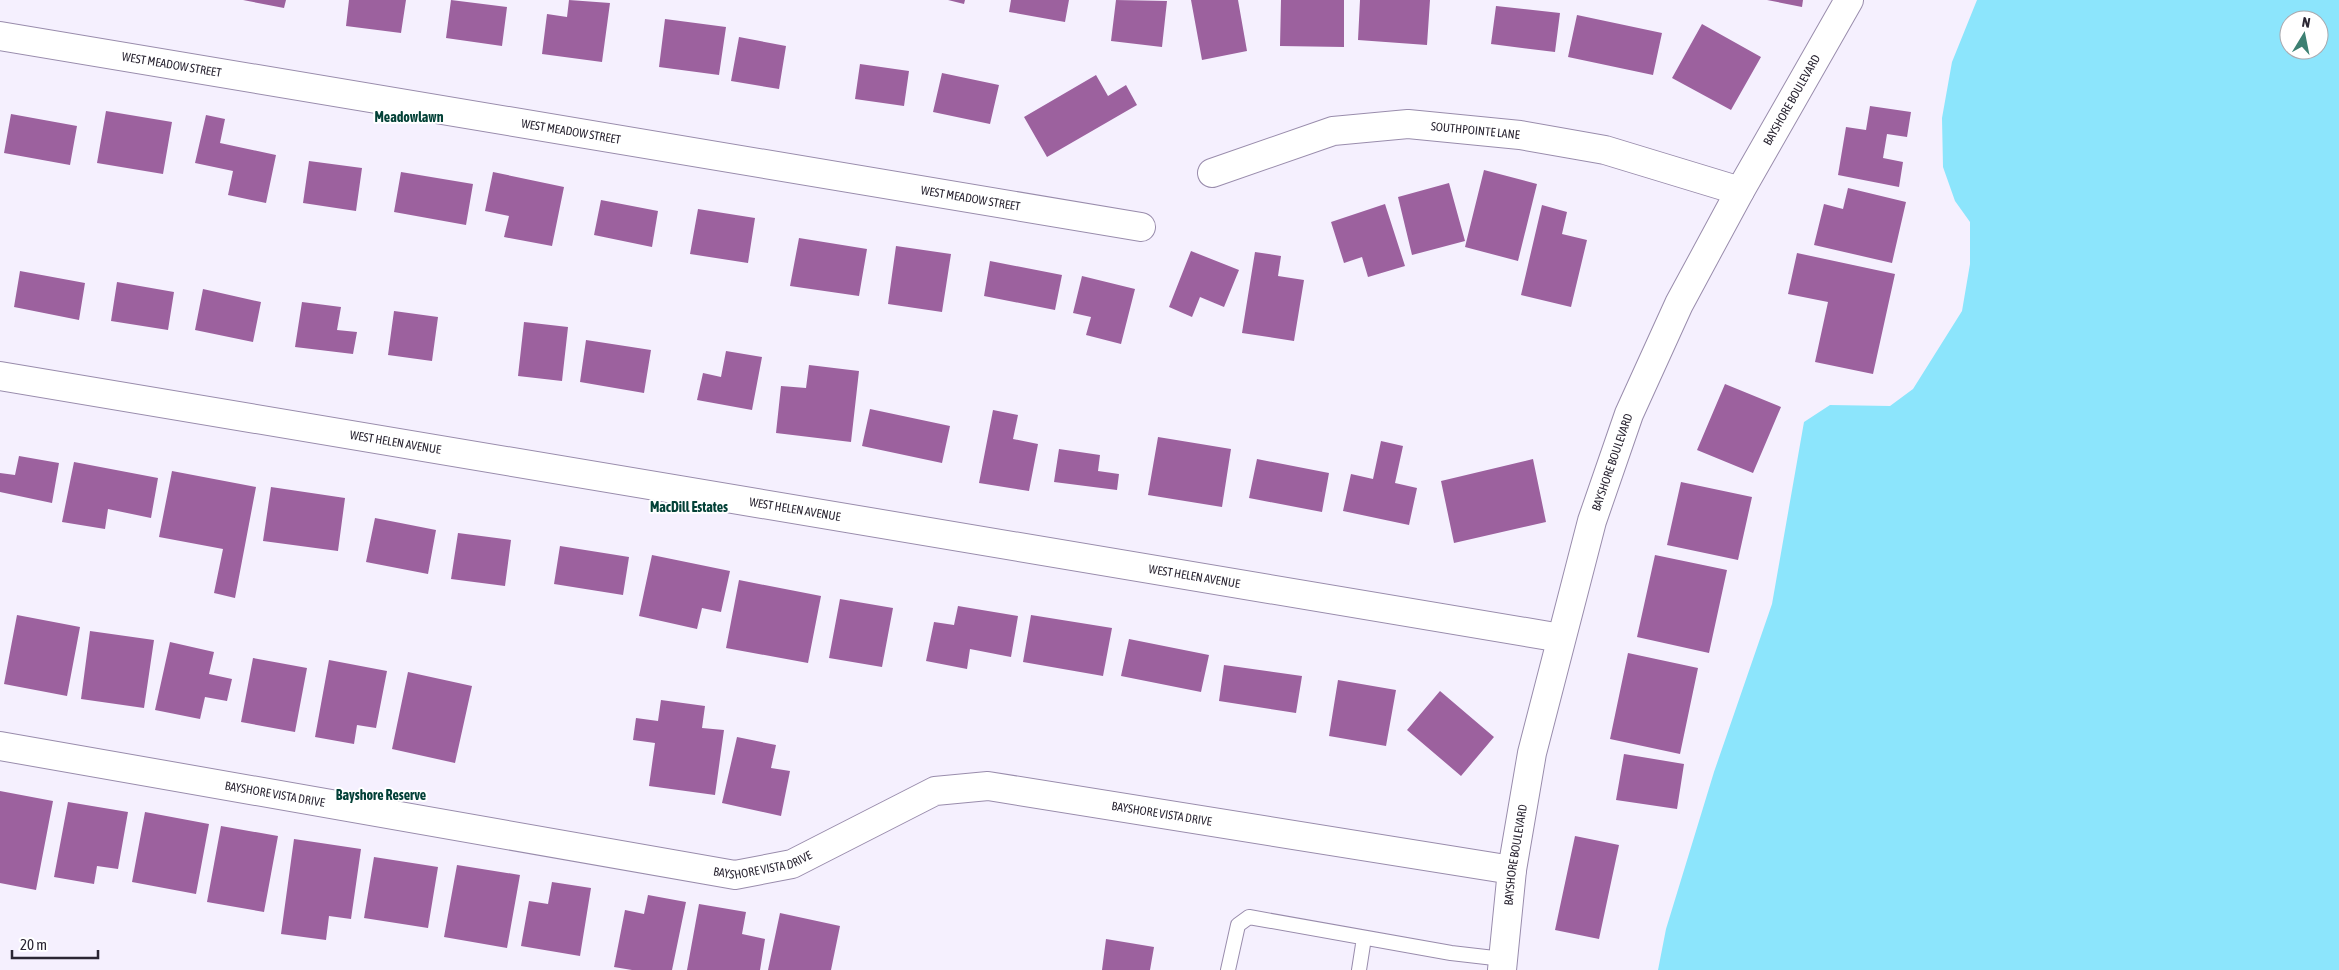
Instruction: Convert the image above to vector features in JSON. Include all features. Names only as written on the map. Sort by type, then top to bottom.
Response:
[{"type":"street","name":"BAYSHORE BOULEVARD","points":[[1502,964],[1512,870],[1532,753],[1592,521],[1629,414],[1679,304],[1740,191],[1849,0]]},
{"type":"street","name":"WEST MEADOW STREET","points":[[0,36],[1142,227]]},
{"type":"street","name":"SOUTHPOINTE LANE","points":[[1212,173],[1333,131],[1408,124],[1520,135],[1605,150],[1740,191]]},
{"type":"street","name":"WEST HELEN AVENUE","points":[[0,376],[1562,638]]},
{"type":"street","name":"BAYSHORE VISTA DRIVE","points":[[0,746],[735,875],[792,864],[935,791],[988,786],[1512,870]]},
{"type":"lane","points":[[1228,970],[1238,926],[1249,917],[1502,964]]},
{"type":"lane","points":[[1359,970],[1364,938]]},
{"type":"water","points":[[1977,0],[2339,0],[2339,970],[1658,970],[1666,929],[1714,772],[1772,604],[1804,422],[1830,405],[1890,406],[1913,389],[1962,311],[1970,264],[1970,222],[1955,201],[1943,167],[1942,118],[1952,62]]},
{"type":"building","points":[[243,0],[286,0],[284,8]]},
{"type":"building","points":[[349,0],[406,0],[401,33],[346,26]]},
{"type":"building","points":[[451,0],[507,7],[502,46],[446,38]]},
{"type":"building","points":[[569,0],[610,3],[602,62],[542,54],[547,14],[567,17]]},
{"type":"building","points":[[948,0],[965,0],[964,4]]},
{"type":"building","points":[[1011,0],[1069,0],[1065,22],[1009,12]]},
{"type":"building","points":[[1116,0],[1167,1],[1162,47],[1111,41]]},
{"type":"building","points":[[1191,0],[1238,0],[1247,51],[1202,60]]},
{"type":"building","points":[[1281,0],[1344,0],[1344,47],[1280,46]]},
{"type":"building","points":[[1360,0],[1430,0],[1427,45],[1358,40]]},
{"type":"building","points":[[1767,0],[1803,0],[1802,7]]},
{"type":"building","points":[[1496,6],[1560,13],[1555,52],[1491,44]]},
{"type":"building","points":[[1577,15],[1662,33],[1653,75],[1568,57]]},
{"type":"building","points":[[665,19],[726,27],[719,75],[659,67]]},
{"type":"building","points":[[1702,24],[1761,57],[1731,110],[1672,78]]},
{"type":"building","points":[[739,37],[786,46],[779,89],[731,81]]},
{"type":"building","points":[[860,64],[909,71],[904,106],[855,99]]},
{"type":"building","points":[[942,73],[999,85],[990,124],[933,112]]},
{"type":"building","points":[[1096,75],[1108,96],[1126,85],[1137,105],[1047,157],[1024,117]]},
{"type":"building","points":[[1870,106],[1911,112],[1907,137],[1887,134],[1883,158],[1903,162],[1899,187],[1838,175],[1846,127],[1866,130]]},
{"type":"building","points":[[106,111],[172,122],[163,174],[97,163]]},
{"type":"building","points":[[11,114],[77,126],[70,165],[4,153]]},
{"type":"building","points":[[206,115],[225,119],[220,143],[276,155],[266,203],[228,195],[233,171],[195,163]]},
{"type":"building","points":[[309,161],[362,168],[356,211],[303,203]]},
{"type":"building","points":[[1484,170],[1537,184],[1518,261],[1465,247]]},
{"type":"building","points":[[401,172],[473,184],[466,225],[394,212]]},
{"type":"building","points":[[493,172],[564,187],[552,246],[504,237],[509,216],[485,211]]},
{"type":"building","points":[[1449,183],[1465,241],[1412,255],[1398,197]]},
{"type":"building","points":[[1848,188],[1906,202],[1892,263],[1814,245],[1824,204],[1843,209]]},
{"type":"building","points":[[601,200],[658,211],[652,247],[594,235]]},
{"type":"building","points":[[1385,204],[1405,266],[1368,277],[1362,257],[1344,263],[1331,222]]},
{"type":"building","points":[[1542,205],[1567,212],[1562,234],[1587,240],[1571,307],[1521,295]]},
{"type":"building","points":[[698,209],[755,218],[748,263],[690,254]]},
{"type":"building","points":[[799,238],[867,249],[859,296],[790,286]]},
{"type":"building","points":[[896,246],[951,254],[942,312],[888,304]]},
{"type":"building","points":[[1191,251],[1239,270],[1224,307],[1200,297],[1192,317],[1169,307]]},
{"type":"building","points":[[1255,252],[1281,256],[1278,276],[1304,280],[1294,341],[1242,333]]},
{"type":"building","points":[[1797,253],[1895,274],[1873,374],[1815,362],[1828,302],[1788,294]]},
{"type":"building","points":[[990,261],[1062,275],[1055,310],[984,296]]},
{"type":"building","points":[[20,271],[85,283],[79,320],[14,307]]},
{"type":"building","points":[[1082,276],[1135,289],[1121,344],[1086,335],[1091,317],[1073,313]]},
{"type":"building","points":[[117,282],[174,292],[168,330],[111,321]]},
{"type":"building","points":[[203,289],[261,302],[253,342],[195,330]]},
{"type":"building","points":[[302,302],[341,307],[337,330],[357,332],[353,354],[295,347]]},
{"type":"building","points":[[394,311],[438,317],[432,361],[388,355]]},
{"type":"building","points":[[524,322],[568,327],[562,381],[518,376]]},
{"type":"building","points":[[586,340],[651,350],[644,393],[580,382]]},
{"type":"building","points":[[726,351],[762,357],[752,410],[697,400],[703,373],[721,377]]},
{"type":"building","points":[[809,365],[859,371],[851,442],[776,433],[781,386],[806,388]]},
{"type":"building","points":[[1725,384],[1781,407],[1753,473],[1697,450]]},
{"type":"building","points":[[870,409],[950,426],[942,463],[862,446]]},
{"type":"building","points":[[993,410],[1018,415],[1013,439],[1038,444],[1029,491],[979,483]]},
{"type":"building","points":[[1158,437],[1231,449],[1222,507],[1148,495]]},
{"type":"building","points":[[1381,441],[1403,446],[1395,483],[1417,488],[1409,525],[1343,511],[1351,474],[1373,479]]},
{"type":"building","points":[[1059,449],[1100,455],[1098,471],[1119,474],[1117,490],[1054,482]]},
{"type":"building","points":[[19,456],[59,463],[52,503],[0,492],[0,473],[15,475]]},
{"type":"building","points":[[1257,459],[1329,473],[1322,512],[1249,498]]},
{"type":"building","points":[[1533,459],[1546,522],[1454,543],[1441,481]]},
{"type":"building","points":[[74,462],[158,478],[151,518],[108,509],[105,529],[62,522]]},
{"type":"building","points":[[172,471],[256,487],[235,598],[214,593],[223,549],[159,537]]},
{"type":"building","points":[[1681,482],[1752,497],[1738,560],[1667,545]]},
{"type":"building","points":[[271,487],[345,498],[338,551],[263,541]]},
{"type":"building","points":[[375,518],[436,530],[428,574],[366,562]]},
{"type":"building","points":[[458,533],[511,540],[505,586],[451,579]]},
{"type":"building","points":[[560,546],[629,557],[623,595],[554,584]]},
{"type":"building","points":[[652,555],[730,571],[721,612],[702,608],[697,629],[639,616]]},
{"type":"building","points":[[1655,555],[1727,570],[1709,653],[1637,637]]},
{"type":"building","points":[[739,580],[821,596],[808,663],[726,648]]},
{"type":"building","points":[[840,599],[893,608],[882,667],[829,658]]},
{"type":"building","points":[[958,606],[1018,616],[1011,657],[970,649],[967,669],[926,661],[934,622],[954,625]]},
{"type":"building","points":[[17,615],[80,627],[67,696],[4,684]]},
{"type":"building","points":[[1031,615],[1112,628],[1103,676],[1023,662]]},
{"type":"building","points":[[90,631],[154,640],[144,708],[81,699]]},
{"type":"building","points":[[1129,639],[1209,655],[1201,692],[1121,676]]},
{"type":"building","points":[[170,642],[214,652],[209,674],[232,679],[227,701],[205,697],[200,719],[155,710]]},
{"type":"building","points":[[1628,653],[1698,668],[1680,754],[1610,739]]},
{"type":"building","points":[[253,658],[307,668],[295,732],[241,722]]},
{"type":"building","points":[[329,660],[387,671],[376,728],[357,725],[354,744],[315,737]]},
{"type":"building","points":[[1224,665],[1302,676],[1296,713],[1219,701]]},
{"type":"building","points":[[408,672],[472,686],[455,763],[392,749]]},
{"type":"building","points":[[1338,680],[1396,690],[1386,746],[1329,736]]},
{"type":"building","points":[[1440,691],[1494,737],[1461,776],[1407,730]]},
{"type":"building","points":[[661,700],[705,706],[702,728],[724,730],[715,795],[649,786],[655,743],[633,740],[636,718],[658,721]]},
{"type":"building","points":[[737,737],[776,745],[771,768],[790,771],[781,816],[722,803]]},
{"type":"building","points":[[1624,754],[1684,764],[1677,809],[1616,800]]},
{"type":"building","points":[[0,791],[53,801],[36,890],[0,883]]},
{"type":"building","points":[[68,802],[128,812],[118,869],[97,866],[94,884],[54,877]]},
{"type":"building","points":[[145,812],[209,824],[196,894],[132,882]]},
{"type":"building","points":[[221,826],[278,836],[264,912],[207,902]]},
{"type":"building","points":[[1575,836],[1619,845],[1599,939],[1555,930]]},
{"type":"building","points":[[294,839],[361,849],[351,919],[329,916],[326,940],[281,934]]},
{"type":"building","points":[[374,857],[438,867],[428,928],[364,918]]},
{"type":"building","points":[[457,865],[520,875],[507,948],[444,937]]},
{"type":"building","points":[[552,882],[591,888],[580,956],[521,946],[529,901],[548,904]]},
{"type":"building","points":[[648,895],[686,902],[672,970],[632,970],[614,967],[625,910],[644,914]]},
{"type":"building","points":[[699,904],[746,912],[742,934],[765,939],[760,970],[687,970]]},
{"type":"building","points":[[780,913],[840,926],[831,970],[768,970]]},
{"type":"building","points":[[1106,939],[1154,947],[1150,970],[1102,970]]},
{"type":"district","name":"Meadowlawn","points":[[409,117]]},
{"type":"district","name":"MacDill Estates","points":[[689,507]]},
{"type":"district","name":"Bayshore Reserve","points":[[381,795]]}]
